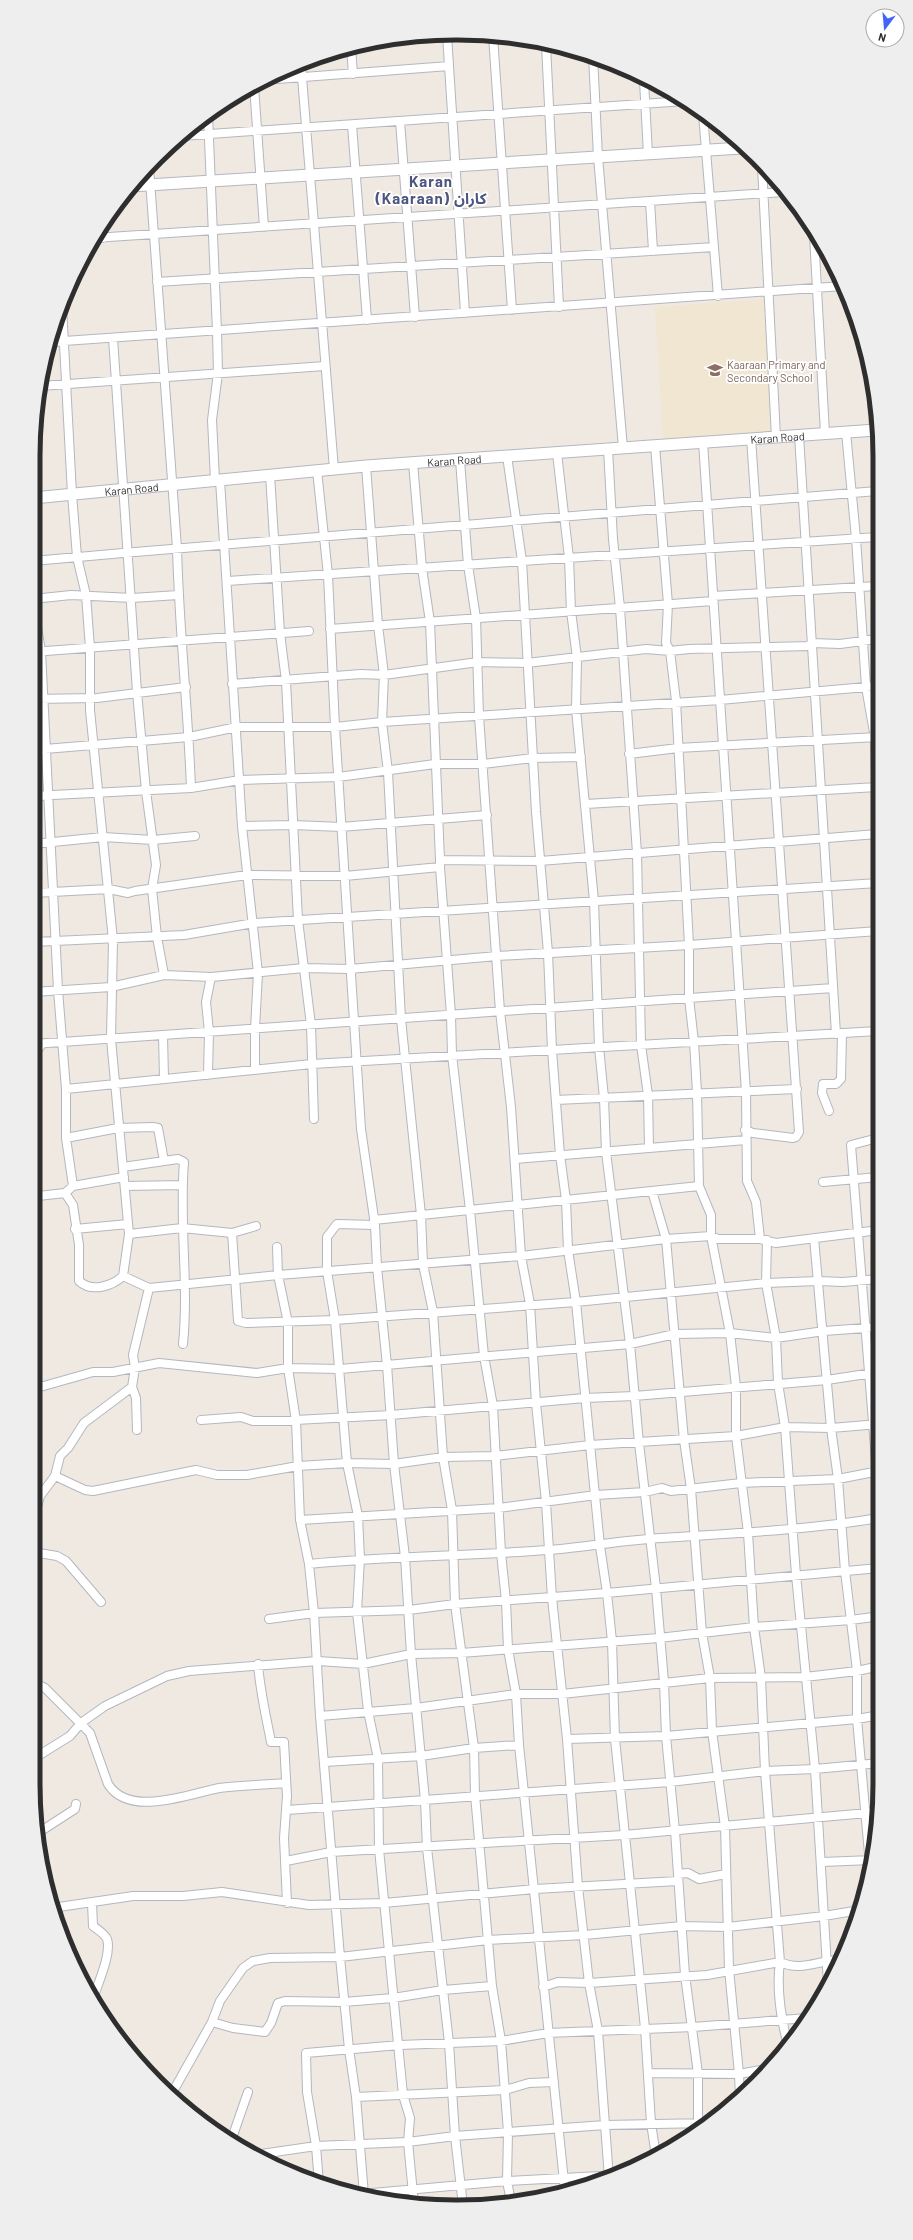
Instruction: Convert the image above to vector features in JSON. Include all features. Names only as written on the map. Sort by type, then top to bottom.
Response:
[{"type":"street","points":[[448,40],[454,166],[465,313]]},
{"type":"street","points":[[493,42],[512,310]]},
{"type":"street","points":[[546,50],[559,307]]},
{"type":"street","points":[[351,53],[353,74]]},
{"type":"street","points":[[594,64],[598,157],[623,448]]},
{"type":"street","points":[[281,79],[449,66]]},
{"type":"street","points":[[301,70],[334,469]]},
{"type":"street","points":[[644,85],[648,154]]},
{"type":"street","points":[[254,93],[264,227]]},
{"type":"street","points":[[192,135],[675,102]]},
{"type":"street","points":[[400,121],[415,317]]},
{"type":"street","points":[[704,121],[718,296]]},
{"type":"street","points":[[208,122],[218,373],[212,420],[228,582],[232,684],[237,727],[242,826],[254,923],[258,973],[254,1029],[255,1070]]},
{"type":"street","points":[[352,125],[367,320]]},
{"type":"street","points":[[140,186],[737,148]]},
{"type":"street","points":[[763,174],[776,437]]},
{"type":"street","points":[[149,175],[171,485],[177,548],[178,594],[183,640],[191,788]]},
{"type":"street","points":[[103,238],[778,192]]},
{"type":"street","points":[[650,201],[653,251]]},
{"type":"street","points":[[815,244],[825,433]]},
{"type":"street","points":[[157,282],[714,247]]},
{"type":"street","points":[[56,342],[836,287]]},
{"type":"street","points":[[63,321],[72,494],[78,557],[86,595],[90,648],[90,710],[113,940],[111,1039],[116,1084],[118,1128],[125,1182],[129,1234],[124,1276],[114,1284],[103,1286],[84,1285],[79,1281],[79,1245],[75,1229],[73,1205],[65,1193]]},
{"type":"street","points":[[113,338],[122,490],[132,598],[141,742],[156,865],[152,889],[157,937],[164,975]]},
{"type":"street","points":[[46,386],[325,366]]},
{"type":"street","name":"Karan Road","points":[[40,497],[366,466],[872,430]]},
{"type":"street","points":[[846,432],[856,538],[866,687],[873,722]]},
{"type":"street","points":[[799,435],[833,988],[839,1033],[841,1079],[836,1084],[823,1084],[822,1093],[828,1111]]},
{"type":"street","points":[[745,1130],[753,1134],[796,1137],[799,1132],[751,438]]},
{"type":"street","points":[[703,442],[746,1092],[745,1130],[747,1181],[756,1202],[764,1239],[766,1283],[776,1338],[778,1384],[785,1427],[796,1575],[802,1624],[805,1677],[819,1816],[827,1973]]},
{"type":"street","points":[[655,446],[668,604],[666,643],[670,651],[676,702],[682,848],[689,946],[689,998],[694,1042],[697,1092],[699,1186],[711,1215],[711,1236],[730,1333],[736,1387],[736,1436],[748,1533],[754,1627],[761,1678],[765,1771],[780,1962],[778,1985],[782,2021],[786,2038]]},
{"type":"street","points":[[608,449],[637,853],[641,1045],[648,1095],[649,1148]]},
{"type":"street","points":[[557,453],[569,558],[570,611],[577,658],[576,709],[594,901],[598,1047],[604,1098],[606,1152],[610,1196],[625,1295],[634,1396],[656,1588],[685,1975],[698,2074],[697,2123]]},
{"type":"street","points":[[507,456],[522,561],[542,904],[548,953],[552,1050],[560,1155],[566,1200],[568,1250],[576,1302],[600,1546],[612,1641],[612,1688],[624,1835],[645,2028],[651,2124],[655,2149]]},
{"type":"street","points":[[460,460],[468,565],[476,618],[479,716],[492,907],[497,956],[500,1011],[515,1159],[521,1256],[530,1304],[532,1352],[540,1451],[546,1502],[552,1598],[576,1837],[578,1887],[589,1983],[598,2031],[609,2171]]},
{"type":"street","points":[[413,463],[420,528],[422,568],[430,622],[433,669],[433,719],[437,818],[442,911],[451,1015],[452,1055],[470,1210],[473,1260],[480,1308],[484,1356],[493,1406],[494,1456],[506,1600],[508,1649],[516,1694],[519,1745],[564,2186]]},
{"type":"street","points":[[366,466],[378,626],[384,675],[382,722],[392,823],[392,872],[396,914],[397,964],[401,1018],[421,1216],[423,1264],[433,1312],[444,1457],[452,1510],[456,1604],[474,1748],[475,1795],[492,1986],[501,2042],[505,2090],[508,2132],[507,2181],[510,2196]]},
{"type":"street","points":[[317,470],[328,574],[335,727],[361,1129],[375,1222],[377,1267],[383,1315],[394,1464],[405,1557],[411,1654],[425,1800],[427,1848],[434,1899],[454,2092],[455,2136],[462,2200]]},
{"type":"street","points":[[270,475],[273,540],[278,578],[280,633],[286,681],[298,920],[311,1025],[314,1119]]},
{"type":"street","points":[[40,560],[323,535],[466,524],[565,514],[873,491]]},
{"type":"street","points":[[228,582],[873,537]]},
{"type":"street","points":[[330,629],[620,608],[762,593],[873,586]]},
{"type":"street","points":[[40,598],[86,595],[132,598],[178,594]]},
{"type":"street","points":[[40,652],[309,631]]},
{"type":"street","points":[[232,684],[384,675],[478,662],[527,663],[646,649],[670,651],[716,648],[808,646],[812,643],[840,644],[873,639]]},
{"type":"street","points":[[40,672],[44,698],[45,750],[50,796],[58,990],[66,1089],[66,1138],[73,1186]]},
{"type":"street","points":[[40,750],[189,737],[237,727],[335,727],[382,722],[720,700],[873,686]]},
{"type":"street","points":[[40,698],[91,697],[186,687]]},
{"type":"street","points":[[629,754],[678,748],[723,747],[873,737]]},
{"type":"street","points":[[40,796],[98,791],[146,791],[191,788],[240,780],[338,777],[388,772],[435,764],[483,764],[533,758],[581,757]]},
{"type":"street","points":[[586,804],[681,800],[873,787]]},
{"type":"street","points":[[242,826],[294,825],[341,827],[437,818],[487,816]]},
{"type":"street","points":[[40,843],[103,837],[152,840],[195,836]]},
{"type":"street","points":[[40,892],[109,889],[128,893],[136,890],[247,875],[296,874],[345,876],[392,872],[440,864],[489,859],[540,860],[682,848],[873,836]]},
{"type":"street","points":[[40,942],[113,940],[184,935],[254,923],[873,883]]},
{"type":"street","points":[[40,991],[111,987],[164,975],[211,976],[304,968],[350,969],[497,956],[596,949],[689,946],[873,931]]},
{"type":"street","points":[[208,1074],[209,1032],[206,1002],[211,976]]},
{"type":"street","points":[[40,1047],[42,1044],[833,988]]},
{"type":"street","points":[[66,1089],[312,1064],[873,1031]]},
{"type":"street","points":[[163,1036],[164,1079]]},
{"type":"street","points":[[556,1100],[697,1092],[746,1092],[797,1088]]},
{"type":"street","points":[[66,1138],[118,1128],[158,1128],[164,1161]]},
{"type":"street","points":[[873,1139],[851,1145],[869,1372],[873,1402]]},
{"type":"street","points":[[515,1159],[746,1140]]},
{"type":"street","points":[[123,1166],[182,1160],[182,1228],[186,1314],[183,1344]]},
{"type":"street","points":[[823,1182],[873,1178]]},
{"type":"street","points":[[40,1196],[65,1193],[73,1186],[125,1182],[182,1185]]},
{"type":"street","points":[[414,2197],[408,2142],[410,2118],[403,2096],[400,2045],[393,1998],[379,1849],[380,1801],[378,1759],[368,1711],[357,1612],[360,1559],[358,1516],[347,1463],[342,1418],[340,1368],[335,1320],[327,1271],[327,1237],[337,1224],[375,1222],[470,1210],[699,1186]]},
{"type":"street","points":[[652,1191],[666,1239],[672,1291],[679,1392],[691,1490],[697,1584],[702,1633],[710,1678],[712,1731],[717,1778],[725,1827],[729,1969],[740,2089]]},
{"type":"street","points":[[75,1229],[128,1224]]},
{"type":"street","points":[[129,1234],[182,1228],[232,1233],[256,1226]]},
{"type":"street","points":[[124,1276],[149,1288],[278,1275],[521,1256],[666,1239],[711,1236],[718,1239],[764,1239],[776,1242],[873,1231]]},
{"type":"street","points":[[232,1233],[238,1321],[288,1323],[335,1320],[530,1304],[576,1302],[625,1295],[766,1283],[818,1281],[862,1282],[873,1280]]},
{"type":"street","points":[[814,1238],[824,1331],[831,1428],[838,1479],[845,1571],[857,1671],[857,1719],[869,1840]]},
{"type":"street","points":[[277,1247],[278,1275],[288,1323],[288,1368],[296,1420],[300,1520],[309,1564],[314,1613],[318,1661],[320,1716],[325,1762],[331,1852],[344,2002],[356,2097],[363,2189]]},
{"type":"street","points":[[137,1430],[136,1398],[132,1387],[135,1368],[133,1355],[149,1288]]},
{"type":"street","points":[[40,1387],[93,1372],[113,1372],[159,1363],[258,1373],[288,1368],[340,1368],[387,1365],[581,1347],[630,1344],[675,1334],[730,1333],[776,1338],[824,1331],[873,1327]]},
{"type":"street","points":[[202,1420],[241,1417],[253,1421],[296,1420],[391,1415],[440,1409],[536,1403],[585,1398],[634,1396],[827,1380],[873,1372]]},
{"type":"street","points":[[40,1493],[55,1476],[60,1456],[68,1448],[84,1423],[132,1387]]},
{"type":"street","points":[[55,1476],[85,1490],[93,1491],[196,1470],[216,1476],[233,1476],[298,1466],[347,1463],[394,1464],[444,1457],[494,1456],[590,1445],[736,1436],[785,1427],[831,1428],[873,1424]]},
{"type":"street","points":[[300,1520],[400,1512],[499,1508],[596,1495],[645,1492],[662,1488],[671,1491],[691,1490],[741,1483],[838,1479],[873,1472]]},
{"type":"street","points":[[309,1564],[360,1559],[455,1556],[600,1546],[651,1538],[748,1533],[841,1524],[873,1519]]},
{"type":"street","points":[[40,1553],[57,1556],[66,1560],[101,1602]]},
{"type":"street","points":[[269,1619],[314,1613],[409,1610],[456,1604],[552,1598],[873,1569]]},
{"type":"street","points":[[40,1755],[70,1736],[81,1723],[105,1706],[167,1676],[189,1671],[258,1664],[318,1661],[363,1664],[411,1654],[461,1653],[659,1638],[754,1627],[873,1617]]},
{"type":"street","points":[[258,1664],[260,1688],[266,1708],[271,1742],[284,1742],[287,1810],[284,1838],[287,1903]]},
{"type":"street","points":[[320,1716],[416,1708],[516,1694],[562,1694],[710,1678],[805,1677],[857,1671],[873,1668]]},
{"type":"street","points":[[40,1686],[45,1688],[81,1723],[94,1739],[108,1784],[113,1792],[125,1800],[178,1799],[219,1788],[286,1783]]},
{"type":"street","points":[[567,1739],[616,1739],[666,1736],[762,1726],[857,1719],[873,1716]]},
{"type":"street","points":[[325,1762],[421,1756],[474,1748],[519,1745]]},
{"type":"street","points":[[287,1810],[380,1801],[425,1800],[475,1795],[571,1790],[717,1778],[765,1771],[873,1764]]},
{"type":"street","points":[[43,1830],[75,1809],[76,1804]]},
{"type":"street","points":[[286,1861],[331,1852],[480,1845],[529,1840],[624,1835],[725,1827],[819,1816],[872,1813]]},
{"type":"street","points":[[822,1862],[866,1861]]},
{"type":"street","points":[[59,1907],[132,1896],[183,1896],[222,1892],[287,1903],[336,1905],[384,1903],[535,1890],[629,1884],[678,1877],[688,1873],[699,1878],[726,1874]]},
{"type":"street","points":[[92,1903],[93,1926],[104,1935],[107,1945],[105,1964],[96,1991]]},
{"type":"street","points":[[173,2089],[212,2022],[220,2001],[243,1968],[253,1961],[270,1958],[340,1957],[488,1940],[584,1935],[682,1926],[728,1927],[853,1911]]},
{"type":"street","points":[[543,1986],[558,1982],[589,1983],[685,1975],[707,1975],[729,1969],[780,1962],[788,1965],[804,1967],[826,1960],[834,1960]]},
{"type":"street","points":[[212,2022],[233,2028],[265,2032],[271,2023],[278,2003],[300,2000],[344,2002],[393,1998],[443,1990],[492,1986]]},
{"type":"street","points":[[318,2176],[316,2146],[307,2092],[306,2053],[400,2045],[501,2042],[548,2033],[693,2027],[734,2022],[782,2021],[800,2019]]},
{"type":"street","points":[[649,2073],[739,2074],[758,2070]]},
{"type":"street","points":[[356,2097],[403,2096],[505,2090],[529,2083],[554,2082]]},
{"type":"street","points":[[233,2135],[248,2092]]},
{"type":"street","points":[[265,2153],[316,2146],[408,2142],[455,2136],[605,2125],[651,2124],[693,2127]]},
{"type":"street","points":[[380,2193],[507,2181],[563,2177],[593,2177]]},
{"type":"shaded area","name":"Kaaraan Primary and Secondary School","points":[[765,299],[775,433],[663,439],[655,307]]},
{"type":"place","name":"Kaaraan Primary and Secondary School","points":[[715,370]]},
{"type":"district","name":"Karan (Kaaraan) كاران","points":[[431,190]]}]
